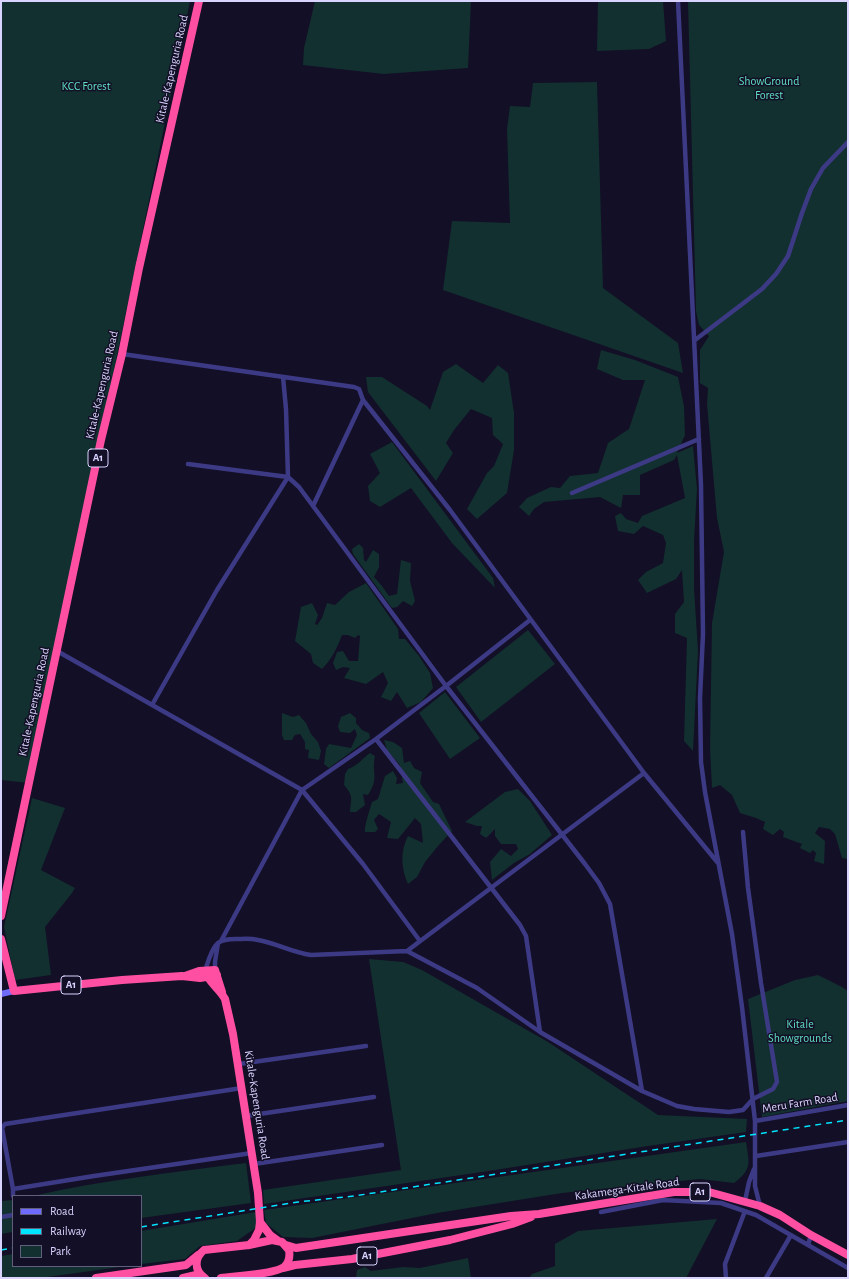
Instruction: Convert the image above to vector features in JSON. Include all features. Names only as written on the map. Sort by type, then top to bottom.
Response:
[{"type":"highway","name":"Kitale-Kapenguria Road","points":[[1,916],[101,440],[122,354],[139,268],[199,1]]},
{"type":"highway","points":[[1,939],[14,991]]},
{"type":"highway","name":"Kitale-Kapenguria Road","points":[[216,972],[231,1022],[254,1164],[260,1222],[257,1235],[249,1245]]},
{"type":"highway","name":"A1","points":[[14,991],[122,980],[182,976],[197,978],[216,972]]},
{"type":"highway","name":"Kitale-Kapenguria Road","points":[[206,974],[222,994]]},
{"type":"highway","name":"Kakamega-Kitale Road","points":[[277,1240],[296,1248],[511,1216],[539,1214],[674,1192],[709,1192],[745,1201],[780,1215],[848,1255]]},
{"type":"highway","name":"Kakamega-Kitale Road","points":[[221,1278],[278,1270],[295,1265],[352,1259],[450,1240],[512,1224],[539,1214]]},
{"type":"highway","name":"A1","points":[[260,1222],[270,1235],[277,1240]]},
{"type":"highway","points":[[96,1278],[186,1265],[204,1250],[277,1240]]},
{"type":"highway","points":[[283,1268],[289,1260],[289,1250],[286,1245]]},
{"type":"highway","points":[[200,1253],[196,1263],[198,1272],[204,1277]]},
{"type":"highway","points":[[183,1278],[196,1275],[204,1277]]},
{"type":"street","points":[[678,1],[701,485],[703,634],[700,698],[701,762],[705,792],[732,934],[753,1099],[756,1156],[745,1201]]},
{"type":"street","points":[[695,340],[762,289],[776,274],[788,256],[802,213],[814,184],[823,168],[848,142]]},
{"type":"street","points":[[122,354],[354,387],[359,389],[363,400],[450,510],[644,773],[719,864]]},
{"type":"street","points":[[152,705],[217,590],[288,477],[286,409],[282,377]]},
{"type":"street","points":[[313,506],[363,400]]},
{"type":"street","points":[[572,493],[699,439]]},
{"type":"street","points":[[188,464],[288,477],[299,487],[446,686],[594,877],[610,904],[642,1091]]},
{"type":"street","points":[[206,974],[212,951],[220,942],[302,790],[376,739],[530,620]]},
{"type":"street","points":[[57,652],[302,790],[363,864],[420,942]]},
{"type":"street","points":[[376,739],[490,888],[513,915],[526,936],[540,1032]]},
{"type":"street","points":[[407,951],[644,773]]},
{"type":"street","points":[[220,942],[233,939],[258,940],[271,943],[297,953],[311,955],[407,951],[477,988],[540,1032],[642,1091],[677,1106],[729,1112],[743,1110],[753,1099],[774,1088],[777,1082],[760,983],[748,888],[743,832]]},
{"type":"street","points":[[216,972],[215,962],[220,942]]},
{"type":"street","points":[[1,994],[14,991]]},
{"type":"street","points":[[238,1064],[366,1046]]},
{"type":"street","points":[[13,1195],[2,1128],[5,1124],[242,1088]]},
{"type":"street","points":[[246,1116],[374,1097]]},
{"type":"street","name":"Meru Farm Road","points":[[755,1121],[848,1105]]},
{"type":"street","points":[[756,1156],[848,1142]]},
{"type":"street","points":[[254,1164],[382,1145]]},
{"type":"street","points":[[13,1189],[252,1153]]},
{"type":"street","points":[[754,1168],[755,1186],[760,1206]]},
{"type":"street","points":[[601,1212],[663,1200],[721,1203],[756,1215],[848,1268]]},
{"type":"street","points":[[726,1278],[725,1264],[745,1211]]},
{"type":"street","points":[[1,1217],[12,1215]]},
{"type":"street","points":[[808,1245],[811,1234]]},
{"type":"street","points":[[766,1278],[791,1235]]},
{"type":"green space","name":"KCC Forest","points":[[1,1],[190,1],[29,783],[1,780]]},
{"type":"green space","points":[[315,1],[471,1],[468,68],[384,74],[303,65],[304,48]]},
{"type":"green space","points":[[598,1],[663,1],[666,41],[649,49],[597,51]]},
{"type":"green space","name":"ShowGround Forest","points":[[688,1],[848,1],[848,859],[842,858],[835,834],[830,829],[819,827],[815,833],[825,841],[824,864],[814,861],[816,853],[813,850],[810,853],[800,848],[802,844],[783,837],[784,832],[780,829],[773,835],[763,829],[765,822],[740,813],[732,795],[720,785],[712,788],[710,748],[712,623],[724,552],[717,518],[707,404],[708,388],[700,383],[700,350],[709,336],[699,325],[696,311]]},
{"type":"green space","points":[[597,82],[603,288],[678,343],[683,373],[443,290],[452,221],[510,223],[507,129],[510,106],[530,107],[533,83]]},
{"type":"green space","points":[[601,350],[635,360],[678,377],[684,406],[685,435],[677,453],[693,446],[697,489],[694,541],[694,588],[698,651],[693,751],[684,741],[687,638],[675,633],[675,614],[684,602],[682,570],[676,579],[647,593],[638,580],[646,572],[663,563],[666,543],[663,535],[643,526],[634,534],[618,531],[615,516],[621,513],[626,519],[638,523],[642,516],[685,498],[677,455],[674,460],[640,475],[640,495],[623,495],[621,508],[600,497],[544,502],[534,509],[529,516],[519,507],[527,498],[551,487],[560,488],[570,476],[598,473],[608,443],[629,429],[645,380],[623,380],[597,369]]},
{"type":"green space","points":[[456,364],[483,383],[498,365],[508,373],[514,413],[514,450],[507,493],[477,519],[467,509],[487,473],[494,466],[503,444],[493,435],[492,418],[471,409],[454,430],[446,443],[453,453],[436,481],[368,392],[366,377],[382,377],[427,406],[430,410],[443,372]]},
{"type":"green space","points":[[392,442],[493,578],[495,588],[452,543],[411,488],[380,507],[370,501],[368,486],[380,473],[370,454]]},
{"type":"green space","points":[[359,544],[363,548],[364,560],[366,562],[373,550],[379,554],[379,567],[374,577],[389,596],[397,594],[401,560],[411,563],[410,581],[415,601],[412,606],[403,601],[397,607],[392,608],[353,554],[352,549]]},
{"type":"green space","points":[[366,583],[398,629],[399,639],[405,639],[419,656],[430,673],[433,688],[421,702],[407,708],[397,692],[391,701],[381,697],[388,683],[383,672],[366,684],[344,678],[350,668],[343,667],[336,670],[333,663],[337,652],[343,651],[349,661],[358,661],[360,636],[358,635],[355,638],[348,635],[342,635],[334,653],[322,669],[313,663],[311,654],[295,641],[301,607],[312,603],[318,615],[315,624],[317,625],[322,618],[327,603],[335,605],[349,592]]},
{"type":"green space","points":[[528,630],[555,664],[481,722],[456,687]]},
{"type":"green space","points":[[445,692],[480,738],[450,759],[419,713]]},
{"type":"green space","points":[[282,713],[293,717],[299,715],[306,723],[311,734],[318,742],[321,751],[319,760],[308,758],[309,750],[305,749],[305,742],[300,734],[295,735],[292,740],[284,740],[282,735]]},
{"type":"green space","points":[[350,713],[356,718],[356,723],[362,730],[369,733],[370,738],[329,768],[324,764],[326,749],[329,744],[351,748],[357,735],[355,729],[350,733],[340,732],[338,726],[341,717]]},
{"type":"green space","points":[[384,740],[393,742],[402,748],[404,763],[410,761],[414,768],[422,772],[420,783],[433,802],[439,804],[452,831],[425,862],[417,877],[408,884],[402,860],[405,842],[408,836],[423,843],[421,824],[415,818],[398,839],[387,838],[391,822],[379,814],[374,820],[378,829],[375,832],[365,832],[366,822],[372,802],[378,799],[385,776],[393,771],[397,778],[396,784],[403,783],[400,765],[387,750]]},
{"type":"green space","points":[[370,753],[375,756],[374,784],[368,795],[363,794],[365,805],[356,812],[350,812],[351,795],[344,785],[345,774],[348,769],[357,764]]},
{"type":"green space","points":[[518,789],[530,801],[552,835],[530,854],[514,863],[492,880],[490,862],[501,849],[511,856],[518,849],[516,844],[501,844],[495,836],[495,829],[486,838],[480,834],[482,826],[465,822],[505,792]]},
{"type":"green space","points":[[32,798],[65,808],[41,870],[75,888],[45,927],[51,975],[15,980],[4,927]]},
{"type":"green space","points":[[369,959],[403,962],[422,970],[548,1042],[658,1115],[747,1119],[746,1132],[264,1204],[263,1190],[401,1170]]},
{"type":"green space","name":"Kitale Showgrounds","points":[[818,975],[848,991],[848,1101],[762,1117],[748,999],[795,980]]},
{"type":"green space","points":[[746,1142],[749,1160],[747,1169],[744,1174],[734,1183],[700,1179],[562,1193],[437,1213],[312,1238],[283,1237],[266,1223],[264,1210]]},
{"type":"green space","points":[[246,1163],[251,1203],[142,1218],[142,1195],[37,1195],[59,1190],[166,1173]]},
{"type":"green space","points":[[12,1200],[12,1232],[1,1234],[1,1201]]},
{"type":"green space","points":[[256,1212],[257,1227],[237,1241],[200,1246],[185,1259],[142,1264],[142,1231]]},
{"type":"green space","points":[[717,1219],[686,1278],[529,1278],[532,1274],[555,1266],[555,1244],[578,1231]]},
{"type":"green space","points":[[12,1254],[12,1267],[120,1267],[40,1278],[1,1278],[1,1256]]},
{"type":"green space","points":[[468,1258],[471,1278],[356,1278],[357,1270],[365,1267],[371,1271],[403,1267],[420,1268]]},
{"type":"railway","points":[[142,1227],[298,1202],[354,1196],[848,1120]]},
{"type":"railway","points":[[1,1250],[12,1248]]}]
